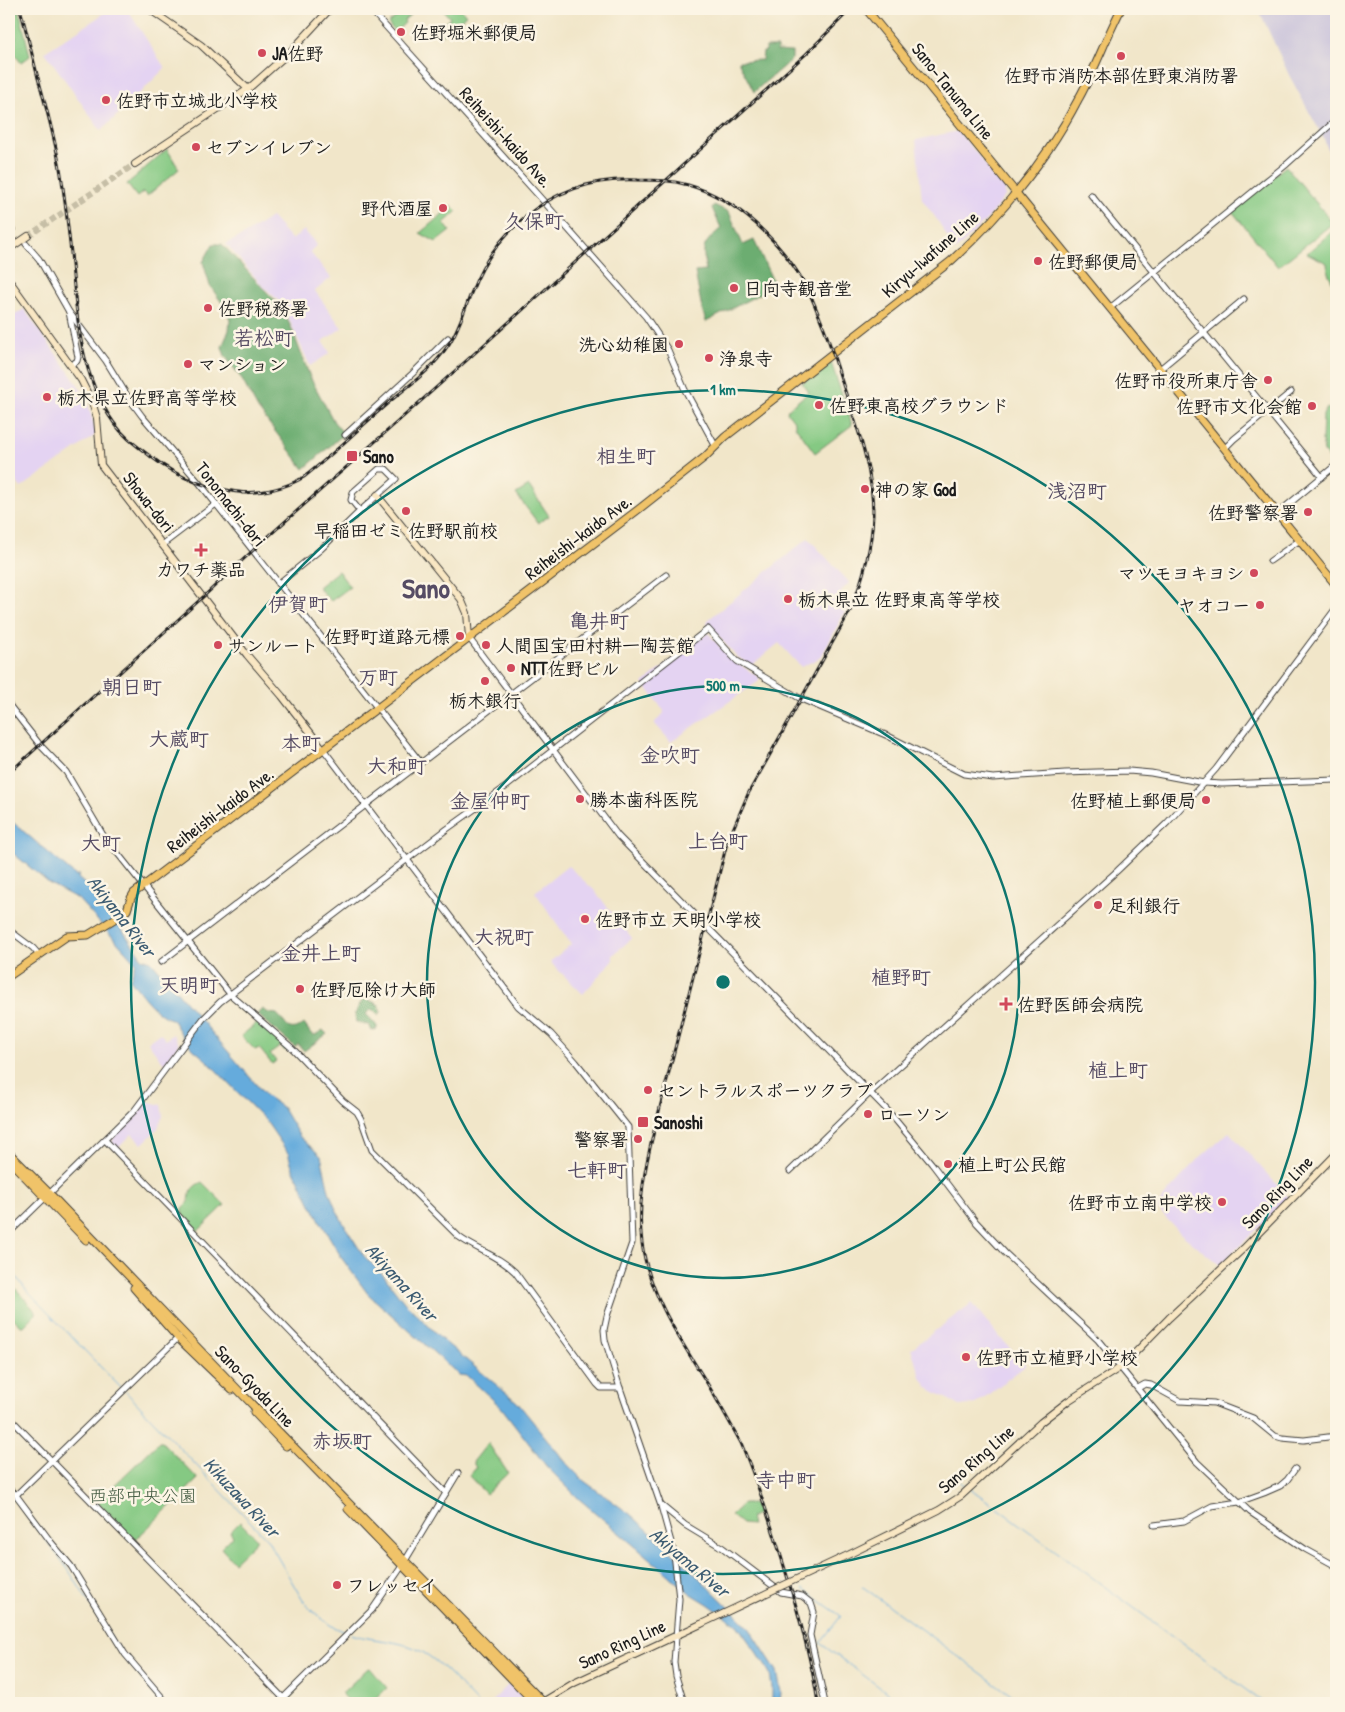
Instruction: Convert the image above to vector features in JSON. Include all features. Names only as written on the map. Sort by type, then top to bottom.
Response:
[{"type":"main road","points":[[149,9],[201,45],[248,89]]},
{"type":"main road","points":[[135,164],[248,89],[292,50],[330,9]]},
{"type":"main road","name":"Sano-Tanuma Line","points":[[866,9],[1336,585]]},
{"type":"main road","name":"Kiryu-Iwafune Line","points":[[716,447],[725,437],[951,261],[982,232],[1016,193],[1041,159],[1072,110],[1088,82],[1121,9]]},
{"type":"main road","points":[[9,248],[28,236]]},
{"type":"main road","name":"Showa-dori","points":[[9,280],[71,365],[88,393],[99,425],[101,465],[324,750]]},
{"type":"main road","name":"Reiheishi-kaido Ave.","points":[[9,976],[67,936],[84,936],[95,932],[121,915],[127,910],[132,895],[639,509],[716,447]]},
{"type":"main road","points":[[377,495],[461,599],[467,612],[469,638]]},
{"type":"main road","name":"Sano-Gyoda Line","points":[[9,1153],[181,1335],[541,1703]]},
{"type":"main road","name":"Sano Ring Line","points":[[541,1703],[574,1683],[939,1510],[961,1496],[1041,1422],[1079,1394],[1121,1367],[1169,1318],[1244,1248],[1336,1154]]},
{"type":"main road","name":"Sano-Gyoda Line","points":[[9,1160],[48,1196]]},
{"type":"street","name":"Reiheishi-kaido Ave.","points":[[370,9],[646,317],[668,350],[685,390],[716,447]]},
{"type":"street","points":[[1110,308],[1300,153],[1336,120]]},
{"type":"street","points":[[1091,195],[1322,477]]},
{"type":"street","points":[[9,223],[12,229],[9,230]]},
{"type":"street","points":[[26,244],[39,259],[69,312],[78,357],[71,365]]},
{"type":"street","points":[[1160,369],[1244,299]]},
{"type":"street","name":"Tonomachi-dori","points":[[69,312],[106,361],[128,397],[216,504],[421,763]]},
{"type":"street","points":[[345,435],[412,374],[448,338]]},
{"type":"street","points":[[1226,448],[1234,439],[1291,392]]},
{"type":"street","points":[[1278,513],[1336,465]]},
{"type":"street","points":[[278,584],[321,549],[360,510],[396,479],[389,471],[382,468],[353,492],[351,500],[360,510]]},
{"type":"street","points":[[162,544],[216,504]]},
{"type":"street","points":[[1270,561],[1300,540]]},
{"type":"street","points":[[161,962],[666,575]]},
{"type":"street","points":[[790,1170],[870,1092],[1145,845],[1204,783],[1237,742],[1336,608]]},
{"type":"street","points":[[9,1233],[105,1140],[145,1097],[213,1008],[507,786],[708,629],[737,661],[801,699],[888,736],[964,774],[993,778],[1065,773],[1129,772],[1222,784],[1336,780]]},
{"type":"street","points":[[469,638],[618,836],[870,1092],[907,1133],[965,1210],[990,1238],[1085,1326],[1121,1367],[1184,1448],[1239,1502],[1271,1528],[1336,1566]]},
{"type":"street","points":[[9,705],[40,745],[66,772],[96,824],[143,887],[230,994],[293,1049],[357,1112],[362,1119],[372,1150],[459,1237],[468,1244],[500,1260],[515,1272],[597,1384],[601,1388],[620,1388]]},
{"type":"street","points":[[324,750],[518,1006],[552,1034],[628,1125],[632,1243],[606,1316],[604,1330],[620,1388],[672,1543],[679,1599],[674,1667],[684,1703]]},
{"type":"street","points":[[9,930],[33,948],[39,955]]},
{"type":"street","points":[[105,1140],[446,1493]]},
{"type":"street","points":[[16,1495],[181,1335]]},
{"type":"street","points":[[1138,1388],[1145,1384],[1151,1385],[1180,1401],[1214,1403],[1253,1418],[1275,1436],[1282,1438],[1304,1440],[1336,1436]]},
{"type":"street","points":[[9,1416],[288,1703]]},
{"type":"street","points":[[1154,1525],[1184,1521],[1212,1506],[1239,1502],[1280,1486],[1287,1480],[1294,1469]]},
{"type":"street","points":[[278,1703],[372,1610],[404,1563],[458,1473]]},
{"type":"street","points":[[9,1489],[16,1495],[51,1542],[72,1566],[125,1654],[167,1703]]},
{"type":"street","points":[[661,1506],[685,1525],[723,1548],[781,1592],[807,1598],[814,1612],[810,1635],[825,1703]]},
{"type":"shaded area","name":"佐野市立城北小学校","points":[[111,9],[127,9],[165,68],[101,131],[45,52]]},
{"type":"shaded area","points":[[1256,9],[1336,9],[1336,173],[1324,139],[1289,75],[1264,21]]},
{"type":"shaded area","points":[[958,131],[1005,188],[1005,196],[988,218],[955,251],[938,221],[922,199],[916,140]]},
{"type":"shaded area","points":[[271,217],[292,240],[304,230],[317,245],[310,252],[331,278],[315,291],[342,328],[323,341],[330,353],[310,366],[282,304],[262,285],[226,244],[244,235]]},
{"type":"shaded area","name":"栃木県立佐野高等学校","points":[[24,309],[81,389],[97,434],[21,488],[9,470],[9,319]]},
{"type":"shaded area","name":"栃木県立 佐野東高等学校","points":[[808,538],[848,581],[849,583],[841,591],[847,608],[821,657],[801,667],[779,643],[751,666],[735,655],[707,623],[708,620]]},
{"type":"shaded area","points":[[708,633],[732,660],[759,677],[759,681],[671,742],[655,724],[664,711],[643,683]]},
{"type":"shaded area","name":"佐野市立 天明小学校","points":[[568,866],[594,890],[632,938],[613,955],[613,960],[583,994],[550,962],[571,944],[535,892]]},
{"type":"shaded area","points":[[160,1033],[166,1040],[173,1034],[179,1044],[164,1064],[148,1042]]},
{"type":"shaded area","points":[[146,1101],[161,1105],[163,1116],[157,1130],[142,1144],[132,1134],[117,1149],[112,1144],[113,1138]]},
{"type":"shaded area","name":"佐野市立南中学校","points":[[1229,1132],[1289,1198],[1220,1265],[1181,1234],[1156,1207],[1197,1160]]},
{"type":"shaded area","name":"佐野市立植野小学校","points":[[972,1303],[1025,1366],[976,1404],[960,1406],[928,1388],[922,1379],[911,1349]]},
{"type":"shaded area","points":[[510,1683],[527,1703],[490,1703]]},
{"type":"green space","points":[[9,9],[19,9],[30,56],[21,63],[9,45],[16,38],[13,33],[10,35],[9,31],[16,25],[13,21],[9,23],[14,17],[9,12]]},
{"type":"green space","points":[[396,9],[416,10],[404,20],[405,23],[395,32],[388,23],[399,15]]},
{"type":"green space","points":[[442,9],[461,9],[466,15],[443,35],[437,29],[450,18]]},
{"type":"green space","points":[[766,47],[777,47],[777,51],[792,52],[792,59],[754,92],[739,61],[762,60]]},
{"type":"green space","points":[[167,149],[179,169],[147,196],[143,192],[137,197],[127,184]]},
{"type":"green space","points":[[1286,166],[1333,223],[1278,267],[1231,210]]},
{"type":"green space","points":[[714,205],[729,212],[743,245],[754,240],[775,286],[706,322],[695,272],[706,271],[705,246],[721,228],[712,208]]},
{"type":"green space","points":[[452,206],[457,211],[444,223],[450,231],[436,242],[420,233]]},
{"type":"green space","points":[[1336,230],[1336,289],[1328,273],[1327,263],[1307,253]]},
{"type":"green space","points":[[213,244],[222,244],[281,307],[291,327],[310,377],[334,422],[344,434],[304,469],[258,409],[241,378],[225,356],[222,347],[229,330],[230,320],[227,310],[210,286],[203,262]]},
{"type":"green space","name":"佐野東高校グラウンド","points":[[831,362],[852,425],[815,453],[787,412],[788,409],[809,392],[802,383]]},
{"type":"green space","points":[[1327,408],[1336,413],[1336,458],[1332,462],[1324,452],[1322,440],[1323,415]]},
{"type":"green space","points":[[529,486],[549,516],[538,523],[516,494]]},
{"type":"green space","points":[[338,571],[350,587],[331,601],[318,587]]},
{"type":"green space","points":[[365,998],[379,1005],[381,1012],[379,1015],[370,1010],[366,1014],[377,1026],[377,1029],[372,1031],[369,1025],[356,1022],[357,1009]]},
{"type":"green space","points":[[262,1009],[269,1013],[277,1014],[290,1028],[304,1024],[312,1035],[323,1030],[327,1034],[304,1051],[298,1044],[295,1047],[258,1015]]},
{"type":"green space","points":[[258,1022],[288,1048],[285,1051],[281,1046],[270,1054],[276,1061],[272,1064],[259,1048],[255,1050],[241,1036]]},
{"type":"green space","points":[[202,1182],[225,1205],[198,1231],[182,1215],[183,1208],[189,1202],[192,1190]]},
{"type":"green space","points":[[9,1281],[36,1312],[24,1326],[21,1326],[9,1314]]},
{"type":"green space","name":"西部中央公園","points":[[159,1442],[162,1442],[197,1478],[133,1540],[98,1503]]},
{"type":"green space","points":[[488,1443],[508,1473],[486,1494],[469,1476],[476,1468],[473,1462]]},
{"type":"green space","points":[[743,1504],[754,1504],[759,1513],[750,1518],[752,1525],[742,1524],[731,1515]]},
{"type":"green space","points":[[240,1522],[256,1538],[256,1541],[234,1562],[221,1548],[233,1536],[230,1532]]},
{"type":"green space","points":[[370,1668],[387,1688],[371,1703],[351,1703],[343,1695],[343,1692]]},
{"type":"water","points":[[9,819],[76,876],[79,874],[78,878],[100,898],[142,958],[151,961],[266,1096],[282,1107],[300,1137],[321,1156],[329,1191],[346,1228],[364,1256],[384,1276],[404,1302],[445,1342],[517,1402],[568,1465],[584,1481],[630,1514],[682,1561],[748,1626],[777,1671],[781,1692],[780,1703],[772,1703],[770,1674],[737,1625],[690,1593],[578,1498],[547,1467],[501,1407],[467,1376],[459,1375],[368,1294],[343,1260],[316,1214],[293,1169],[288,1153],[266,1121],[193,1049],[172,1019],[154,1009],[130,979],[136,963],[78,899],[50,884],[9,850]]},
{"type":"waterway","name":"Kikuzawa River","points":[[9,1267],[27,1291],[123,1390]]},
{"type":"waterway","name":"Kikuzawa River","points":[[126,1392],[267,1539],[302,1599],[310,1609],[330,1625],[347,1633]]},
{"type":"waterway","points":[[952,1476],[967,1487]]},
{"type":"waterway","points":[[971,1489],[1264,1703]]},
{"type":"waterway","points":[[13,1496],[68,1569],[120,1652],[162,1703]]},
{"type":"waterway","points":[[863,1587],[1022,1703]]},
{"type":"waterway","points":[[803,1589],[841,1616],[820,1643],[901,1703]]},
{"type":"waterway","name":"Kikuzawa River","points":[[351,1634],[402,1644],[419,1650],[446,1670],[477,1703]]},
{"type":"tunnel","points":[[28,236],[135,164]]},
{"type":"railway","points":[[20,9],[59,162],[81,341],[86,363],[102,404],[126,437],[161,464],[184,477],[207,486],[247,493]]},
{"type":"railway","points":[[9,773],[262,542],[806,54],[851,9]]},
{"type":"railway","points":[[242,493],[274,489],[304,477],[427,370],[441,355],[451,340],[487,260],[501,242],[516,225],[537,208],[564,193],[578,188],[607,181],[657,180],[682,183],[724,200],[771,238],[796,270],[809,291],[830,344],[868,467],[873,515],[869,551],[851,609],[748,794],[727,843],[651,1145],[641,1201],[641,1229],[642,1243],[651,1281],[667,1317],[741,1443],[759,1488],[799,1617],[812,1668],[818,1703]]},
{"type":"place","name":"佐野堀米郵便局","points":[[401,32]]},
{"type":"place","name":"JA佐野","points":[[262,53]]},
{"type":"place","name":"佐野市消防本部佐野東消防署","points":[[1121,56]]},
{"type":"place","name":"佐野市立城北小学校","points":[[106,100]]},
{"type":"place","name":"セブンイレブン","points":[[196,147]]},
{"type":"place","name":"野代酒屋","points":[[443,208]]},
{"type":"place","name":"佐野郵便局","points":[[1038,261]]},
{"type":"place","name":"日向寺観音堂","points":[[734,288]]},
{"type":"place","name":"佐野税務署","points":[[208,308]]},
{"type":"place","name":"洗心幼稚園","points":[[679,344]]},
{"type":"place","name":"浄泉寺","points":[[709,358]]},
{"type":"place","name":"マンション","points":[[188,364]]},
{"type":"place","name":"佐野市役所東庁舎","points":[[1268,380]]},
{"type":"place","name":"栃木県立佐野高等学校","points":[[47,397]]},
{"type":"place","name":"佐野東高校グラウンド","points":[[819,405]]},
{"type":"place","name":"佐野市文化会館","points":[[1312,406]]},
{"type":"place","name":"Sano","points":[[352,456]]},
{"type":"place","name":"神の家 God","points":[[865,489]]},
{"type":"place","name":"早稲田ゼミ 佐野駅前校","points":[[406,511]]},
{"type":"place","name":"佐野警察署","points":[[1308,512]]},
{"type":"place","name":"カワチ薬品","points":[[201,550]]},
{"type":"place","name":"マツモヨキヨシ","points":[[1254,573]]},
{"type":"place","name":"栃木県立 佐野東高等学校","points":[[788,599]]},
{"type":"place","name":"ヤオコー","points":[[1260,605]]},
{"type":"place","name":"佐野町道路元標","points":[[460,636]]},
{"type":"place","name":"サンルート","points":[[218,645]]},
{"type":"place","name":"人間国宝田村耕一陶芸館","points":[[486,645]]},
{"type":"place","name":"NTT佐野ビル","points":[[511,668]]},
{"type":"place","name":"栃木銀行","points":[[485,681]]},
{"type":"place","name":"勝本歯科医院","points":[[580,799]]},
{"type":"place","name":"佐野植上郵便局","points":[[1206,800]]},
{"type":"place","name":"足利銀行","points":[[1098,905]]},
{"type":"place","name":"佐野市立 天明小学校","points":[[585,919]]},
{"type":"place","name":"佐野厄除け大師","points":[[300,989]]},
{"type":"place","name":"佐野医師会病院","points":[[1006,1004]]},
{"type":"place","name":"セントラルスポーツクラブ","points":[[648,1090]]},
{"type":"place","name":"ローソン","points":[[868,1114]]},
{"type":"place","name":"Sanoshi","points":[[643,1122]]},
{"type":"place","name":"警察署","points":[[638,1139]]},
{"type":"place","name":"植上町公民館","points":[[948,1164]]},
{"type":"place","name":"佐野市立南中学校","points":[[1222,1202]]},
{"type":"place","name":"佐野市立植野小学校","points":[[966,1357]]},
{"type":"place","name":"フレッセイ","points":[[337,1585]]},
{"type":"district","name":"久保町","points":[[534,220]]},
{"type":"district","name":"若松町","points":[[264,337]]},
{"type":"district","name":"相生町","points":[[626,455]]},
{"type":"district","name":"浅沼町","points":[[1077,490]]},
{"type":"district","name":"Sano","points":[[426,588]]},
{"type":"district","name":"伊賀町","points":[[298,603]]},
{"type":"district","name":"亀井町","points":[[599,620]]},
{"type":"district","name":"万町","points":[[378,676]]},
{"type":"district","name":"朝日町","points":[[132,686]]},
{"type":"district","name":"大蔵町","points":[[179,738]]},
{"type":"district","name":"本町","points":[[301,742]]},
{"type":"district","name":"金吹町","points":[[670,754]]},
{"type":"district","name":"大和町","points":[[397,765]]},
{"type":"district","name":"金屋仲町","points":[[490,800]]},
{"type":"district","name":"上台町","points":[[718,840]]},
{"type":"district","name":"大町","points":[[101,842]]},
{"type":"district","name":"大祝町","points":[[504,936]]},
{"type":"district","name":"金井上町","points":[[321,952]]},
{"type":"district","name":"植野町","points":[[901,976]]},
{"type":"district","name":"天明町","points":[[189,984]]},
{"type":"district","name":"植上町","points":[[1118,1069]]},
{"type":"district","name":"七軒町","points":[[597,1169]]},
{"type":"district","name":"赤坂町","points":[[342,1440]]},
{"type":"district","name":"寺中町","points":[[786,1479]]},
{"type":"water label","name":"Akiyama River","points":[[122,916]]},
{"type":"water label","name":"Akiyama River","points":[[402,1282]]},
{"type":"water label","name":"Akiyama River","points":[[690,1562]]}]
